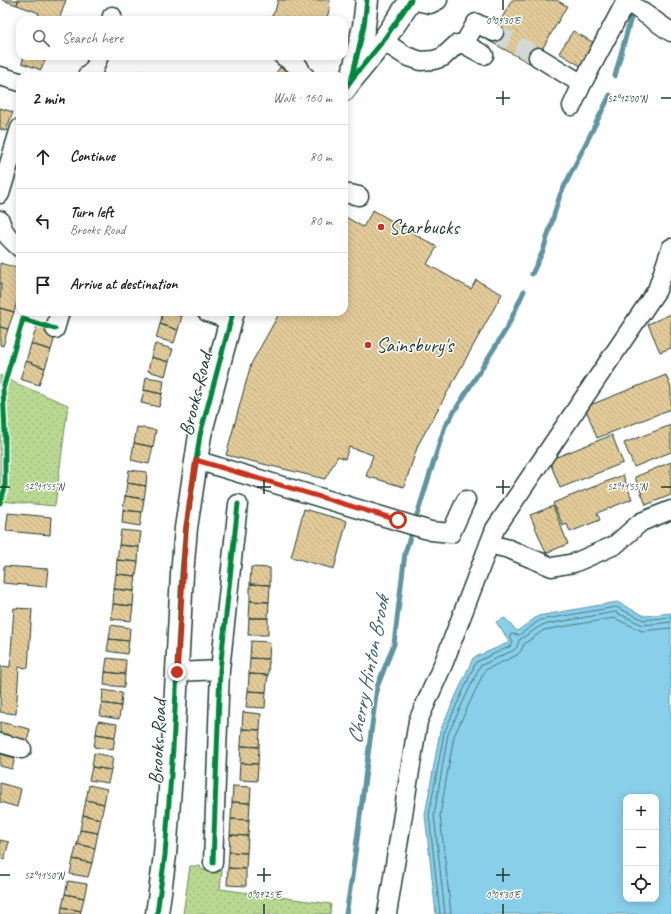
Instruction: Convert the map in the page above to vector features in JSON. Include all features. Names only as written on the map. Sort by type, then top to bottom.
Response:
[{"type":"main road","points":[[348,84],[364,26],[367,0]]},
{"type":"main road","points":[[348,84],[383,41],[411,0]]},
{"type":"main road","name":"Brooks Road","points":[[157,914],[165,855],[173,756],[186,536],[200,435],[231,316]]},
{"type":"street","points":[[411,0],[430,4],[438,0]]},
{"type":"street","points":[[572,106],[582,84],[631,4],[671,32]]},
{"type":"street","points":[[464,44],[476,23],[494,32]]},
{"type":"street","points":[[383,41],[406,56],[421,61],[434,60],[443,57],[457,44],[464,44],[484,55]]},
{"type":"street","points":[[538,57],[582,84]]},
{"type":"street","points":[[91,72],[94,69],[97,60]]},
{"type":"street","points":[[289,60],[299,67],[301,72]]},
{"type":"street","points":[[0,76],[16,81]]},
{"type":"street","points":[[0,194],[16,141]]},
{"type":"street","points":[[0,224],[9,238],[16,244]]},
{"type":"street","points":[[387,914],[418,721],[444,662],[494,529],[657,290],[671,248]]},
{"type":"street","points":[[196,460],[432,531],[451,533],[466,500]]},
{"type":"street","points":[[213,863],[220,670],[238,504]]},
{"type":"street","points":[[489,544],[509,549],[552,567],[574,563],[615,545],[641,522],[671,510]]},
{"type":"street","name":"Brooks Road","points":[[177,672],[220,670]]},
{"type":"street","points":[[0,743],[22,749]]},
{"type":"green space","points":[[0,375],[68,405],[55,506],[0,501]]},
{"type":"green space","points":[[190,866],[200,866],[202,870],[222,871],[220,889],[331,904],[330,914],[183,914]]},
{"type":"water","points":[[617,602],[645,616],[671,613],[671,914],[436,914],[425,815],[440,731],[473,658],[510,642],[496,622],[505,618],[517,631],[538,616]]},
{"type":"building","points":[[2,0],[18,0],[17,5]]},
{"type":"building","points":[[18,0],[66,0],[60,16],[38,16],[39,13],[17,5]]},
{"type":"building","points":[[278,0],[330,0],[327,16],[272,16],[275,11]]},
{"type":"building","points":[[512,0],[556,0],[567,6],[533,65],[489,41]]},
{"type":"building","points":[[573,31],[598,45],[584,68],[559,53]]},
{"type":"building","points":[[23,60],[45,60],[41,70],[22,63]]},
{"type":"building","points":[[280,67],[288,72],[277,72]]},
{"type":"building","points":[[0,108],[13,112],[6,131],[0,129]]},
{"type":"building","name":"Sainsbury's","points":[[373,210],[437,247],[427,264],[471,289],[476,280],[502,294],[418,445],[404,487],[366,476],[373,455],[349,447],[345,459],[338,456],[325,479],[226,455],[251,364],[278,316],[348,316],[348,218],[363,227]]},
{"type":"building","points":[[0,263],[16,268],[16,305],[14,312],[0,308]]},
{"type":"building","points":[[0,308],[14,312],[8,329],[0,327]]},
{"type":"building","points":[[671,314],[671,348],[660,352],[648,324]]},
{"type":"building","points":[[162,316],[182,316],[178,330],[160,324]]},
{"type":"building","points":[[160,324],[178,330],[174,343],[156,338]]},
{"type":"building","points":[[37,326],[56,333],[51,350],[31,344]]},
{"type":"building","points":[[0,327],[8,329],[3,346],[0,345]]},
{"type":"building","points":[[31,344],[51,350],[45,368],[26,361]]},
{"type":"building","points":[[155,344],[173,349],[169,362],[151,357]]},
{"type":"building","points":[[151,357],[169,362],[165,376],[148,371]]},
{"type":"building","points":[[26,361],[45,368],[39,385],[20,379]]},
{"type":"building","points":[[666,375],[671,388],[671,409],[597,438],[585,407]]},
{"type":"building","points":[[146,377],[164,380],[162,394],[144,390]]},
{"type":"building","points":[[144,390],[162,394],[159,407],[141,403]]},
{"type":"building","points":[[671,425],[671,452],[634,467],[624,443]]},
{"type":"building","points":[[137,427],[156,430],[153,447],[134,443]]},
{"type":"building","points":[[612,435],[623,463],[560,488],[549,460]]},
{"type":"building","points":[[134,443],[153,447],[149,464],[131,460]]},
{"type":"building","points":[[671,462],[671,495],[646,505],[635,477]]},
{"type":"building","points":[[129,470],[147,472],[146,486],[127,483]]},
{"type":"building","points":[[623,475],[632,499],[597,513],[600,520],[570,532],[567,524],[563,526],[553,503]]},
{"type":"building","points":[[127,483],[146,486],[144,499],[125,496]]},
{"type":"building","points":[[125,496],[144,499],[142,512],[123,510]]},
{"type":"building","points":[[553,506],[568,544],[546,553],[530,515]]},
{"type":"building","points":[[304,509],[347,521],[334,569],[291,557]]},
{"type":"building","points":[[123,510],[142,512],[140,526],[122,523]]},
{"type":"building","points":[[8,513],[51,517],[50,535],[6,531]]},
{"type":"building","points":[[121,530],[141,532],[139,547],[119,545]]},
{"type":"building","points":[[119,545],[139,547],[138,562],[117,560]]},
{"type":"building","points":[[117,560],[138,562],[136,576],[116,574]]},
{"type":"building","points":[[4,566],[48,569],[46,587],[3,583]]},
{"type":"building","points":[[251,567],[270,568],[270,585],[250,584]]},
{"type":"building","points":[[116,574],[136,576],[134,591],[114,589]]},
{"type":"building","points":[[250,584],[270,585],[269,602],[250,601]]},
{"type":"building","points":[[114,589],[134,591],[133,606],[113,604]]},
{"type":"building","points":[[250,601],[269,602],[268,618],[249,618]]},
{"type":"building","points":[[113,604],[133,606],[131,621],[111,619]]},
{"type":"building","points":[[14,608],[32,609],[28,668],[19,667],[16,714],[0,712],[1,666],[10,667]]},
{"type":"building","points":[[249,618],[268,618],[268,635],[248,635]]},
{"type":"building","points":[[111,625],[130,628],[129,641],[109,639]]},
{"type":"building","points":[[109,639],[129,641],[127,654],[107,651]]},
{"type":"building","points":[[251,641],[270,642],[269,659],[250,658]]},
{"type":"building","points":[[107,658],[126,660],[125,674],[105,672]]},
{"type":"building","points":[[250,658],[269,659],[268,675],[249,674]]},
{"type":"building","points":[[105,672],[125,674],[124,687],[104,685]]},
{"type":"building","points":[[249,674],[268,675],[266,692],[248,691]]},
{"type":"building","points":[[103,690],[122,693],[121,706],[102,703]]},
{"type":"building","points":[[248,691],[266,692],[265,708],[246,707]]},
{"type":"building","points":[[102,703],[121,706],[119,719],[100,716]]},
{"type":"building","points":[[243,712],[261,714],[260,730],[242,729]]},
{"type":"building","points":[[98,721],[117,724],[115,737],[96,734]]},
{"type":"building","points":[[0,722],[30,729],[27,742],[0,735]]},
{"type":"building","points":[[242,729],[260,730],[259,747],[241,746]]},
{"type":"building","points":[[96,734],[115,737],[113,750],[94,747]]},
{"type":"building","points":[[241,746],[259,747],[258,764],[240,763]]},
{"type":"building","points":[[94,753],[113,757],[111,770],[92,767]]},
{"type":"building","points":[[0,754],[15,758],[12,769],[0,766]]},
{"type":"building","points":[[240,763],[258,764],[257,781],[239,780]]},
{"type":"building","points":[[92,767],[111,770],[108,783],[89,780]]},
{"type":"building","points":[[0,783],[21,789],[17,807],[0,802]]},
{"type":"building","points":[[89,785],[107,789],[104,804],[86,800]]},
{"type":"building","points":[[233,786],[251,787],[250,803],[232,802]]},
{"type":"building","points":[[86,800],[104,804],[101,819],[83,815]]},
{"type":"building","points":[[232,802],[250,803],[249,820],[231,819]]},
{"type":"building","points":[[83,815],[101,819],[98,833],[80,830]]},
{"type":"building","points":[[231,819],[249,820],[248,836],[230,835]]},
{"type":"building","points":[[80,830],[98,833],[95,848],[77,844]]},
{"type":"building","points":[[230,835],[248,836],[247,853],[229,852]]},
{"type":"building","points":[[0,840],[9,842],[4,860],[0,858]]},
{"type":"building","points":[[77,844],[95,848],[92,863],[73,859]]},
{"type":"building","points":[[229,852],[247,853],[246,869],[228,868]]},
{"type":"building","points":[[73,859],[92,863],[88,877],[70,874]]},
{"type":"building","points":[[228,868],[246,869],[246,886],[227,885]]},
{"type":"building","points":[[68,881],[87,884],[84,898],[65,894]]},
{"type":"building","points":[[65,894],[84,898],[81,911],[62,907]]},
{"type":"building","points":[[62,907],[81,911],[80,914],[61,914]]},
{"type":"waterway","name":"Cherry Hinton Brook","points":[[615,76],[633,10]]},
{"type":"waterway","name":"Cherry Hinton Brook","points":[[532,274],[543,251],[560,195],[610,95]]},
{"type":"waterway","name":"Cherry Hinton Brook","points":[[346,914],[377,687],[394,644],[405,553],[445,426],[507,328],[524,291]]},
{"type":"tunnel","points":[[494,32],[538,57]]},
{"type":"cycle path","points":[[352,77],[364,26],[367,0]]},
{"type":"cycle path","points":[[348,84],[383,41],[411,0]]},
{"type":"cycle path","points":[[157,914],[165,855],[186,528],[200,435],[232,316]]},
{"type":"cycle path","points":[[0,503],[5,488],[3,389],[23,319],[55,329]]},
{"type":"cycle path","points":[[213,863],[220,670],[238,504]]},
{"type":"place","name":"Starbucks","points":[[381,227]]},
{"type":"place","name":"Sainsbury's","points":[[368,345]]},
{"type":"route","points":[[177,672],[186,528],[196,460],[398,520]]}]
